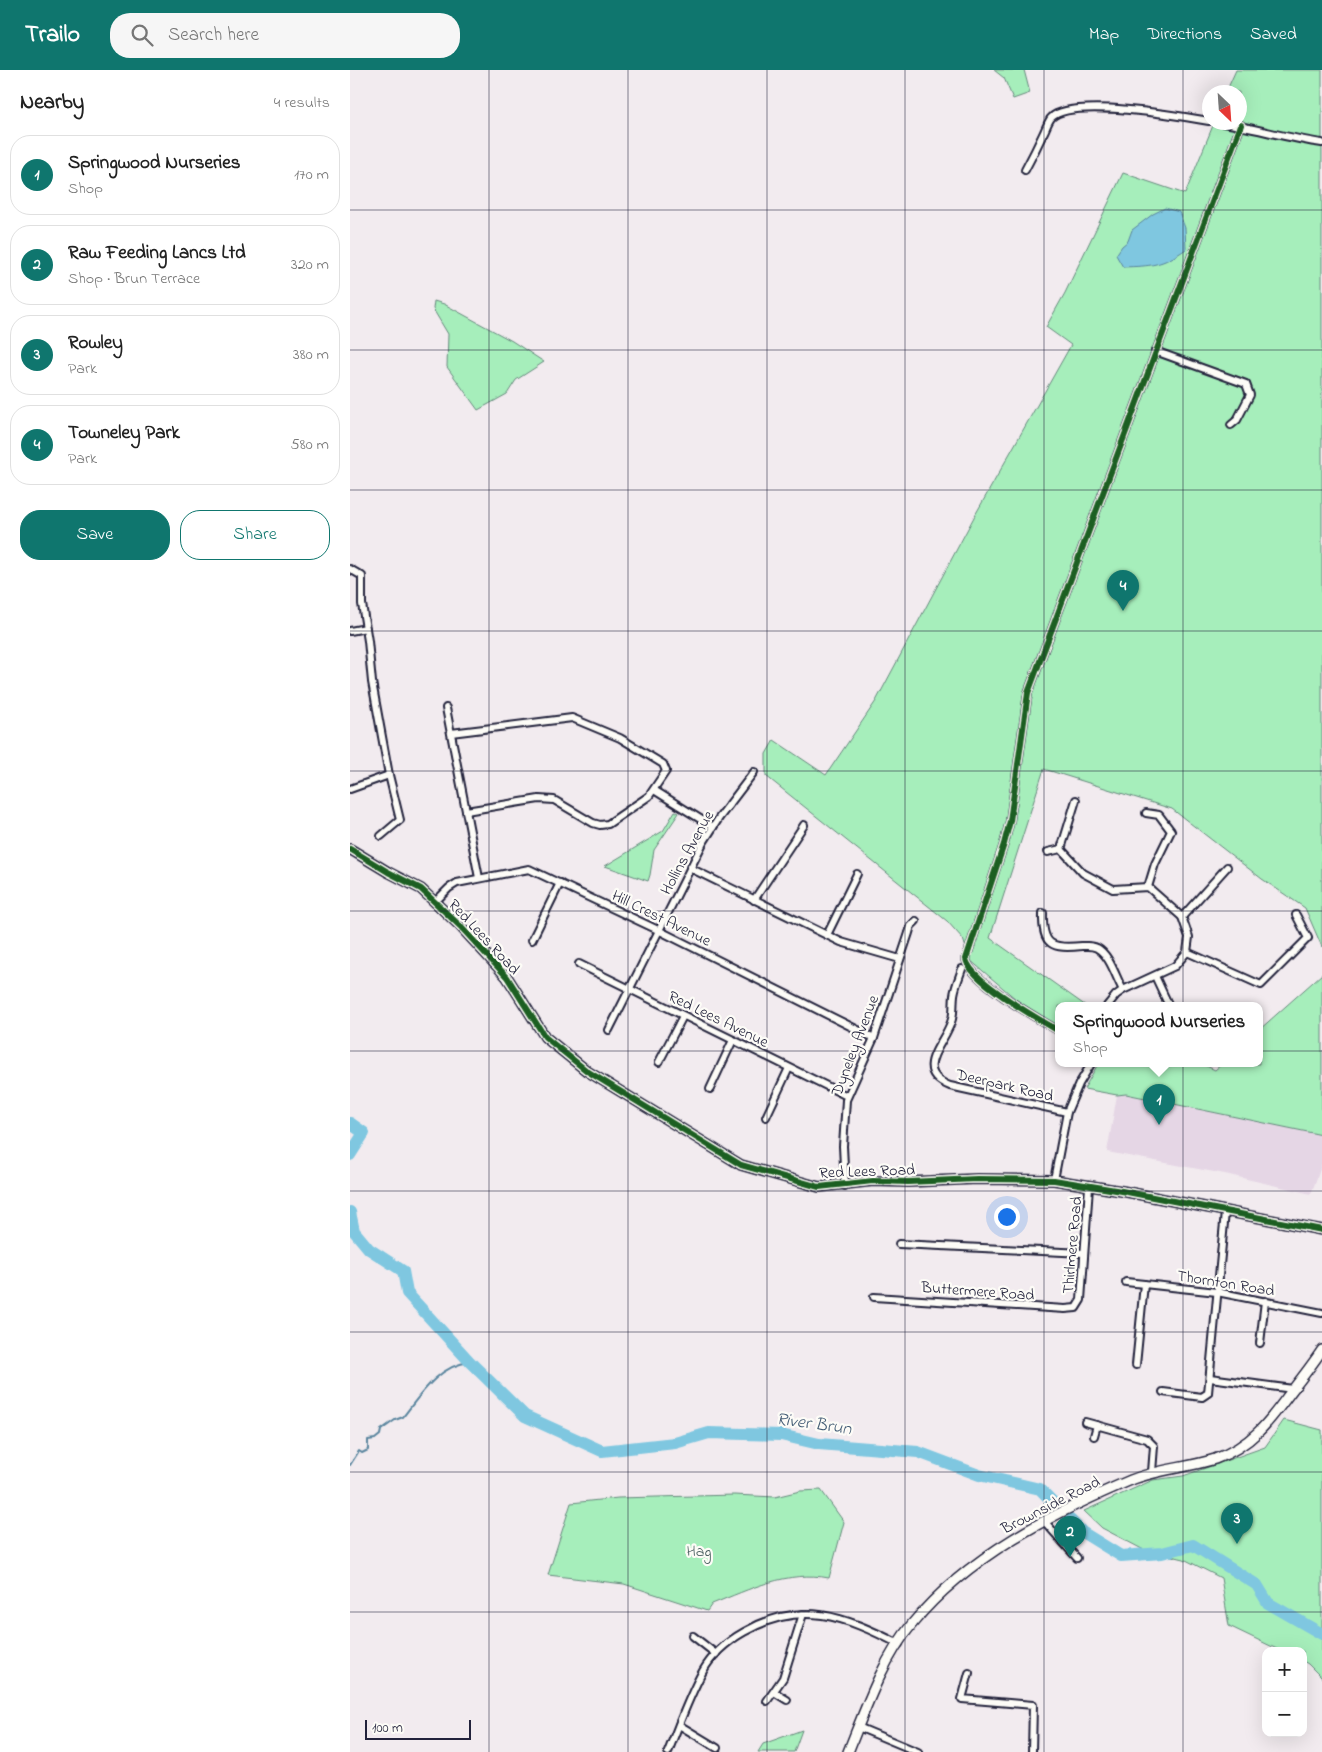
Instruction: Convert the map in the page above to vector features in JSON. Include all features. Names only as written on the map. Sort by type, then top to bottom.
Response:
[{"type":"street","points":[[1025,170],[1051,118],[1066,110],[1144,111],[1202,120]]},
{"type":"street","points":[[1247,127],[1290,138],[1322,143]]},
{"type":"street","points":[[1055,1029],[995,990],[972,970],[966,963],[966,959],[1010,821],[1028,693],[1239,130]]},
{"type":"street","points":[[1156,351],[1246,384],[1250,394],[1237,420],[1231,424]]},
{"type":"street","points":[[350,569],[362,576],[362,604],[372,682],[389,775],[400,820],[381,836]]},
{"type":"street","points":[[350,631],[366,628]]},
{"type":"street","points":[[446,708],[478,878]]},
{"type":"street","points":[[451,733],[572,718],[620,738],[664,764],[666,771],[649,796],[608,824],[593,824],[548,798],[466,811]]},
{"type":"street","name":"Hollins Avenue","points":[[609,1030],[658,930],[713,827],[754,772]]},
{"type":"street","points":[[350,789],[389,775]]},
{"type":"street","points":[[654,790],[713,827]]},
{"type":"street","points":[[1061,849],[1076,800]]},
{"type":"street","points":[[1146,813],[1159,815],[1171,831],[1155,864],[1148,887]]},
{"type":"street","points":[[754,900],[804,825]]},
{"type":"street","name":"Red Lees Road","points":[[350,849],[421,889],[460,926],[508,977],[545,1037],[587,1071],[740,1165],[819,1187],[845,1186],[873,1181],[1054,1180],[1122,1191],[1322,1230]]},
{"type":"street","points":[[1048,852],[1061,849]]},
{"type":"street","points":[[1061,849],[1083,873],[1113,889],[1148,887],[1182,917],[1189,937],[1187,952],[1175,966],[1123,990],[1110,1002]]},
{"type":"street","points":[[1182,917],[1227,867]]},
{"type":"street","points":[[690,868],[841,942],[900,959]]},
{"type":"street","name":"Hill Crest Avenue","points":[[434,902],[448,888],[457,883],[530,869],[658,930],[874,1038]]},
{"type":"street","points":[[826,935],[857,874]]},
{"type":"street","points":[[532,940],[560,883]]},
{"type":"street","points":[[1043,913],[1043,928],[1049,942],[1060,948],[1093,946],[1100,949],[1105,954],[1123,990]]},
{"type":"street","points":[[1187,952],[1261,985],[1308,938],[1296,915]]},
{"type":"street","name":"Dyneley Avenue","points":[[845,1186],[843,1146],[844,1112],[847,1096],[874,1038],[900,959],[912,926],[916,921]]},
{"type":"street","name":"Red Lees Avenue","points":[[579,964],[847,1096]]},
{"type":"street","name":"Deerpark Road","points":[[962,969],[954,994],[952,1018],[948,1030],[936,1048],[932,1064],[933,1074],[939,1082],[950,1086],[1067,1112]]},
{"type":"street","points":[[1155,976],[1168,1002]]},
{"type":"street","points":[[659,1062],[683,1016]]},
{"type":"street","points":[[710,1088],[733,1040]]},
{"type":"street","points":[[1054,1180],[1067,1112],[1079,1084],[1089,1067]]},
{"type":"street","points":[[766,1117],[789,1068]]},
{"type":"street","name":"Thirlmere Road","points":[[1079,1305],[1081,1300],[1089,1187]]},
{"type":"street","points":[[1163,1392],[1202,1397],[1208,1393],[1224,1212]]},
{"type":"street","points":[[899,1244],[1084,1254]]},
{"type":"street","name":"Thornton Road","points":[[1126,1282],[1217,1292],[1322,1313]]},
{"type":"street","points":[[1136,1365],[1144,1284]]},
{"type":"street","name":"Buttermere Road","points":[[874,1297],[1065,1309],[1076,1308],[1079,1305]]},
{"type":"street","points":[[1260,1343],[1265,1301]]},
{"type":"street","name":"Brownside Road","points":[[848,1752],[883,1669],[911,1625],[974,1566],[1003,1544],[1072,1506],[1152,1472],[1215,1459],[1235,1450],[1265,1426],[1321,1352]]},
{"type":"street","points":[[1210,1378],[1293,1389]]},
{"type":"street","points":[[1085,1422],[1147,1439],[1154,1446],[1152,1472]]},
{"type":"street","points":[[1094,1436],[1097,1425]]},
{"type":"street","points":[[1044,1521],[1077,1558]]},
{"type":"street","points":[[668,1752],[703,1670],[716,1654],[736,1637],[755,1626],[774,1618],[816,1613],[845,1620],[872,1630],[899,1644]]},
{"type":"street","points":[[767,1702],[783,1678],[803,1614]]},
{"type":"street","points":[[693,1636],[716,1654]]},
{"type":"street","points":[[968,1673],[962,1699],[1033,1704],[1032,1752]]},
{"type":"street","points":[[774,1692],[787,1700]]},
{"type":"street","points":[[679,1725],[717,1748]]},
{"type":"street","points":[[858,1727],[918,1752]]},
{"type":"shaded area","points":[[1126,1094],[1322,1135],[1322,1164],[1311,1194],[1225,1174],[1107,1152],[1117,1095]]},
{"type":"green space","points":[[994,70],[1024,70],[1030,93],[1013,99],[1004,78]]},
{"type":"green space","points":[[1236,70],[1322,70],[1322,947],[1305,908],[1262,879],[1172,809],[1044,769],[990,938],[1080,1002],[1055,1002],[1055,1025],[1023,1005],[970,960],[963,939],[947,921],[766,776],[766,754],[774,740],[826,775],[876,701],[974,517],[1071,345],[1046,327],[1065,293],[1123,173],[1185,194],[1211,130],[1247,130],[1247,85],[1229,85]]},
{"type":"green space","points":[[434,301],[444,304],[512,341],[544,362],[516,380],[507,394],[478,410],[447,367],[448,334],[433,309]]},
{"type":"green space","points":[[675,811],[679,813],[654,850],[648,881],[605,866],[663,831]]},
{"type":"green space","points":[[1322,974],[1322,1135],[1126,1094],[1117,1095],[1084,1089],[1096,1067],[1208,1067],[1215,1070],[1218,1067],[1263,1067],[1263,1026]]},
{"type":"green space","points":[[1284,1420],[1322,1430],[1322,1678],[1307,1663],[1307,1647],[1273,1647],[1229,1626],[1221,1578],[1184,1559],[1142,1549],[1102,1528],[1084,1511],[1153,1480],[1183,1476],[1265,1447]]},
{"type":"green space","name":"Hag","points":[[821,1490],[844,1522],[829,1578],[799,1577],[769,1582],[712,1604],[707,1611],[624,1584],[548,1575],[571,1503],[618,1498],[734,1495],[775,1497],[800,1491]]},
{"type":"green space","points":[[802,1730],[794,1752],[758,1752],[763,1744]]},
{"type":"water","points":[[1165,208],[1179,212],[1185,228],[1186,249],[1170,259],[1156,264],[1123,267],[1116,255],[1128,241],[1132,230],[1153,214]]},
{"type":"waterway","name":"River Brun","points":[[350,1123],[364,1133],[350,1155]]},
{"type":"waterway","name":"River Brun","points":[[350,1212],[354,1231],[369,1249],[403,1271],[407,1293],[470,1362],[525,1416],[602,1451],[675,1443],[709,1433],[781,1435],[819,1444],[918,1452],[979,1475],[1040,1489],[1082,1532],[1121,1556],[1162,1553],[1193,1545],[1257,1585],[1268,1603],[1322,1634]]},
{"type":"waterway","points":[[350,1465],[359,1451],[362,1453],[368,1450],[368,1440],[375,1439],[380,1435],[381,1430],[403,1417],[424,1390],[440,1375],[459,1364],[470,1362]]},
{"type":"cycle path","points":[[1055,1029],[1006,999],[979,978],[970,968],[966,959],[1010,821],[1028,693],[1239,130]]},
{"type":"cycle path","points":[[350,849],[421,889],[460,926],[507,977],[545,1037],[587,1071],[741,1165],[819,1187],[873,1181],[1054,1180],[1122,1191],[1322,1230]]},
{"type":"place","name":"Towneley Park","points":[[1123,611]]},
{"type":"place","name":"Springwood Nurseries","points":[[1159,1125]]},
{"type":"place","name":"Rowley","points":[[1237,1544]]},
{"type":"place","name":"Raw Feeding Lancs Ltd","points":[[1070,1557]]}]
